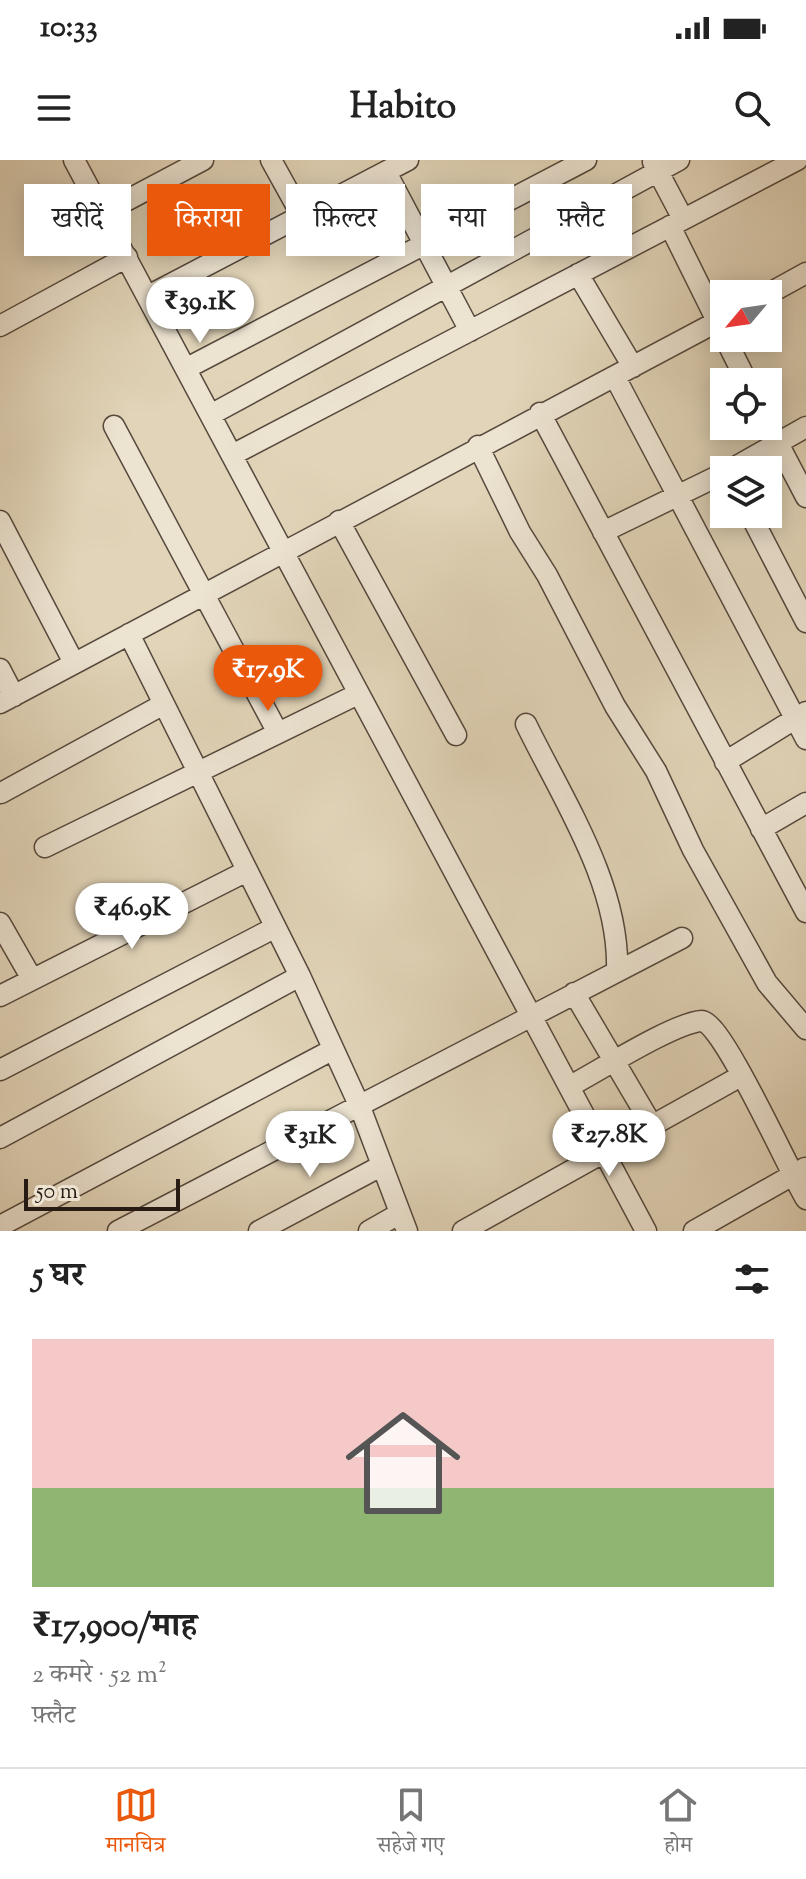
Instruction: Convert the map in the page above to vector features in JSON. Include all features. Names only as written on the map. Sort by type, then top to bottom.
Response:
[{"type":"street","points":[[74,160],[87,184]]},
{"type":"street","points":[[131,198],[203,160]]},
{"type":"street","points":[[271,160],[286,187]]},
{"type":"street","points":[[363,184],[408,160]]},
{"type":"street","points":[[514,198],[586,160]]},
{"type":"street","points":[[212,414],[446,287],[655,166],[679,160]]},
{"type":"street","points":[[234,454],[797,160]]},
{"type":"street","points":[[655,166],[710,299]]},
{"type":"street","points":[[386,172],[421,239]]},
{"type":"street","points":[[148,296],[286,224]]},
{"type":"street","points":[[187,368],[421,247]]},
{"type":"street","points":[[430,256],[470,331]]},
{"type":"street","points":[[0,326],[127,257],[234,454],[281,552],[646,1231]]},
{"type":"street","points":[[782,286],[806,273]]},
{"type":"street","points":[[578,274],[677,495],[801,716],[806,739]]},
{"type":"street","points":[[0,669],[7,699],[540,413],[710,334]]},
{"type":"street","points":[[540,413],[806,912]]},
{"type":"street","points":[[114,426],[206,593],[278,733]]},
{"type":"street","points":[[782,431],[806,427]]},
{"type":"street","points":[[746,456],[764,440]]},
{"type":"street","points":[[776,440],[806,497]]},
{"type":"street","points":[[478,446],[514,521],[547,575],[615,706],[656,771],[693,850],[767,983],[806,1029]]},
{"type":"street","points":[[603,532],[710,480]]},
{"type":"street","points":[[0,521],[74,663]]},
{"type":"street","points":[[339,521],[456,735]]},
{"type":"street","points":[[757,528],[806,622]]},
{"type":"street","points":[[129,634],[300,976],[360,1107],[403,1222],[369,1231]]},
{"type":"street","points":[[45,847],[358,694]]},
{"type":"street","points":[[1,793],[164,704]]},
{"type":"street","points":[[725,762],[801,716]]},
{"type":"street","points":[[526,724],[594,864],[618,937],[617,971]]},
{"type":"street","points":[[761,829],[806,803]]},
{"type":"street","points":[[0,996],[247,871]]},
{"type":"street","points":[[0,923],[32,979]]},
{"type":"street","points":[[0,1070],[274,928]]},
{"type":"street","points":[[118,1231],[682,938]]},
{"type":"street","points":[[0,1138],[300,976]]},
{"type":"street","points":[[574,993],[653,1127]]},
{"type":"street","points":[[570,1086],[677,1030],[702,1021],[711,1024],[728,1048],[798,1172],[806,1199]]},
{"type":"street","points":[[0,1226],[332,1050]]},
{"type":"street","points":[[463,1231],[606,1155],[732,1081]]},
{"type":"street","points":[[259,1231],[381,1166]]},
{"type":"street","points":[[694,1231],[798,1172]]}]
